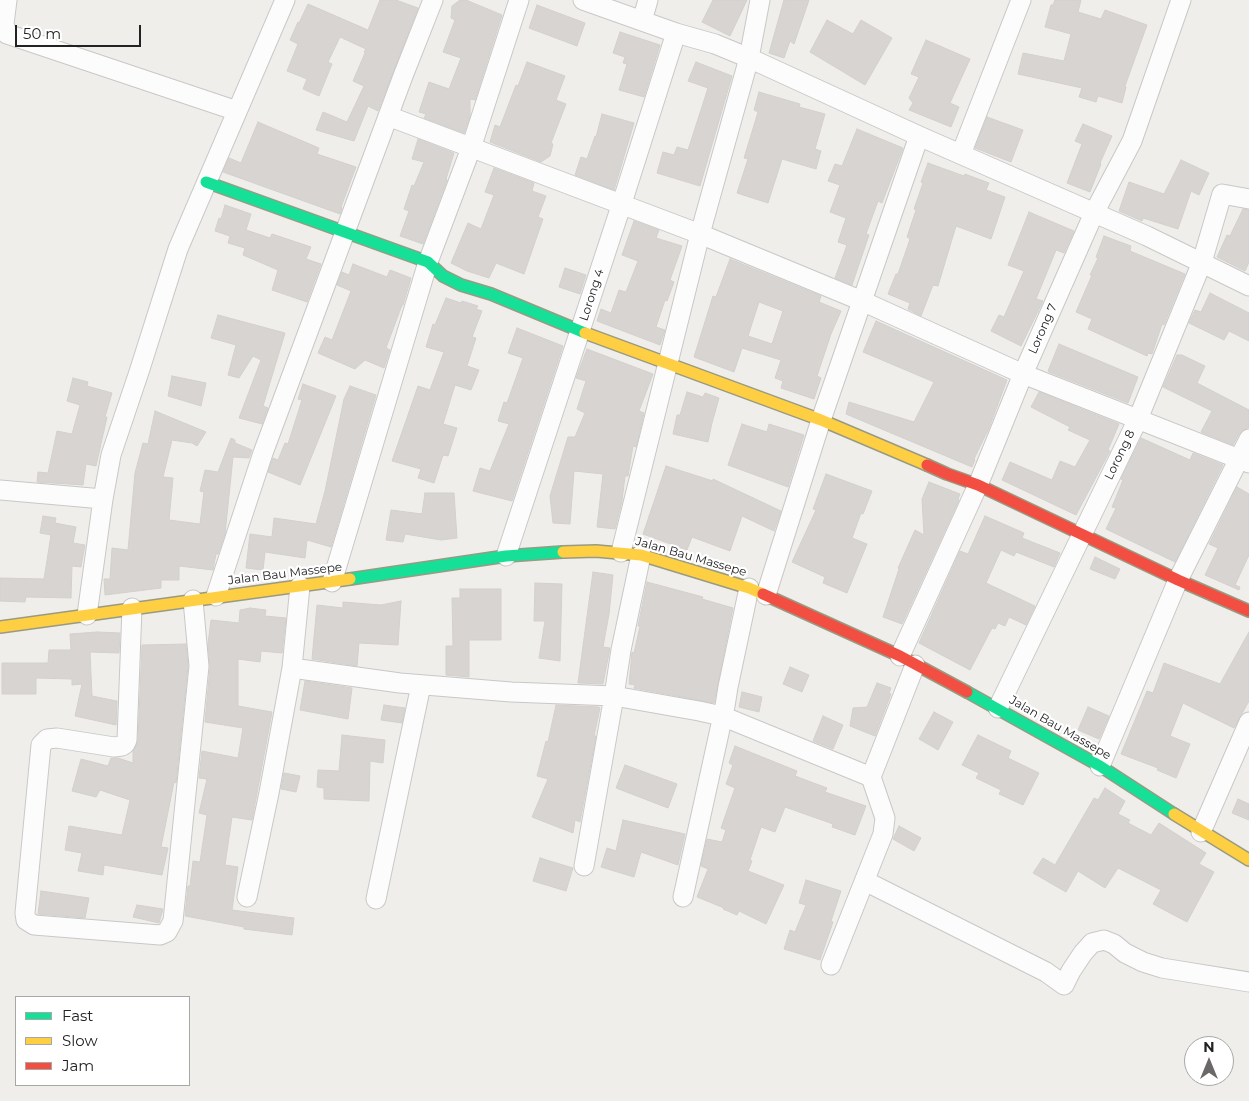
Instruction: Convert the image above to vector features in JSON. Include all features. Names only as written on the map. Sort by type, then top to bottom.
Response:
[{"type":"main road","points":[[206,182],[428,262],[443,276],[453,282],[491,294],[580,331],[821,420],[902,453],[947,474],[978,485],[1178,580],[1249,611]]},
{"type":"main road","name":"Jalan Bau Massepe","points":[[0,626],[332,582],[506,556],[570,551],[621,552],[641,555],[758,591],[908,661],[998,708],[1100,766],[1201,832],[1249,860]]},
{"type":"street","points":[[7,0],[4,24],[7,34],[237,111]]},
{"type":"street","points":[[88,615],[103,499],[111,455],[178,249],[285,0]]},
{"type":"street","points":[[216,596],[263,453],[388,116],[434,0]]},
{"type":"street","points":[[332,582],[428,262],[471,148],[519,0]]},
{"type":"street","points":[[583,0],[676,33],[715,44],[749,58],[1202,262],[1249,286]]},
{"type":"street","points":[[642,21],[648,0]]},
{"type":"street","points":[[621,552],[700,234],[749,58],[760,0]]},
{"type":"street","points":[[961,154],[1021,0]]},
{"type":"street","name":"Lorong 7","points":[[871,777],[908,661],[1022,374],[1094,213],[1132,141],[1180,0]]},
{"type":"street","name":"Lorong 4","points":[[506,556],[676,33]]},
{"type":"street","points":[[388,116],[700,234],[862,302],[1022,374],[1244,461]]},
{"type":"street","points":[[683,897],[722,716],[758,591],[821,420],[919,136]]},
{"type":"street","name":"Lorong 8","points":[[998,708],[1138,419],[1202,262],[1222,194],[1249,199]]},
{"type":"street","points":[[1100,766],[1178,580],[1244,461],[1249,439]]},
{"type":"street","points":[[0,490],[103,499]]},
{"type":"street","points":[[584,866],[621,650],[641,555]]},
{"type":"street","points":[[247,897],[269,793],[292,668],[300,586]]},
{"type":"street","points":[[132,608],[127,740],[125,744],[114,747],[57,738],[47,739],[40,745],[25,913],[26,920],[34,925],[160,935],[167,932],[173,921],[199,666],[193,600]]},
{"type":"street","points":[[292,668],[361,679],[421,685],[511,692],[614,696],[722,716],[871,777],[886,818],[883,834],[831,965]]},
{"type":"street","points":[[376,899],[421,685]]},
{"type":"street","points":[[1201,832],[1249,722]]},
{"type":"street","points":[[865,881],[1053,977],[1064,985],[1083,953],[1092,943],[1104,940],[1143,962],[1162,968],[1249,982]]},
{"type":"building","points":[[380,0],[396,0],[418,8],[378,111],[368,106],[354,141],[316,130],[323,112],[347,122],[364,86],[353,81],[366,49],[340,37],[328,62],[332,64],[319,96],[303,89],[307,79],[287,71],[298,44],[290,40],[298,22],[308,4],[368,30]]},
{"type":"building","points":[[460,0],[466,0],[502,15],[475,100],[470,99],[470,116],[464,133],[424,118],[426,114],[419,112],[429,82],[449,89],[461,58],[443,52],[455,20],[451,18],[452,6]]},
{"type":"building","points":[[713,0],[747,0],[730,36],[702,22]]},
{"type":"building","points":[[784,0],[809,0],[794,44],[790,41],[784,58],[769,53]]},
{"type":"building","points":[[1055,0],[1081,0],[1078,12],[1101,19],[1105,10],[1147,25],[1125,86],[1122,103],[1098,96],[1096,102],[1079,97],[1082,88],[1018,74],[1023,53],[1064,61],[1071,34],[1045,27],[1051,5],[1053,5]]},
{"type":"building","points":[[537,5],[585,23],[577,46],[529,28]]},
{"type":"building","points":[[827,20],[853,34],[861,20],[892,38],[865,85],[810,52]]},
{"type":"building","points":[[620,32],[660,45],[644,97],[619,90],[627,64],[623,63],[625,57],[613,53]]},
{"type":"building","points":[[926,40],[970,59],[950,103],[959,107],[951,127],[909,110],[913,103],[909,98],[919,77],[911,74]]},
{"type":"building","points":[[527,62],[565,76],[556,100],[566,104],[551,143],[553,144],[550,156],[541,162],[490,142],[495,125],[500,127]]},
{"type":"building","points":[[696,62],[732,76],[700,186],[657,173],[663,152],[674,155],[677,147],[688,150],[708,88],[688,81]]},
{"type":"building","points":[[759,92],[800,104],[799,107],[825,114],[815,149],[821,151],[816,169],[782,159],[768,203],[737,193],[748,159],[744,158],[758,112],[754,110]]},
{"type":"building","points":[[602,114],[634,123],[614,190],[575,175],[581,157],[587,159],[596,137]]},
{"type":"building","points":[[987,117],[1023,130],[1011,162],[975,148]]},
{"type":"building","points":[[258,122],[319,148],[317,154],[356,167],[340,214],[223,172],[229,158],[241,163]]},
{"type":"building","points":[[1083,124],[1112,136],[1090,192],[1067,183],[1082,144],[1075,141]]},
{"type":"building","points":[[857,129],[903,148],[882,203],[878,201],[866,234],[869,235],[852,285],[835,278],[847,245],[838,242],[846,218],[830,212],[840,185],[828,181],[835,164],[842,166]]},
{"type":"building","points":[[418,139],[454,153],[447,180],[423,244],[400,236],[409,211],[404,209],[412,185],[414,186],[424,162],[412,159]]},
{"type":"building","points":[[1181,160],[1209,173],[1199,195],[1191,191],[1178,229],[1143,218],[1142,221],[1119,211],[1129,182],[1164,194]]},
{"type":"building","points":[[928,163],[989,183],[986,190],[1005,197],[991,239],[956,226],[938,286],[933,285],[921,316],[908,309],[910,303],[888,294],[896,274],[898,274],[910,239],[907,237],[923,183],[921,182]]},
{"type":"building","points":[[494,168],[534,183],[532,191],[546,196],[538,217],[543,219],[524,274],[496,263],[489,278],[467,271],[451,263],[468,223],[481,229],[494,195],[485,192]]},
{"type":"building","points":[[225,205],[251,214],[246,230],[270,238],[272,234],[311,247],[306,259],[321,264],[307,302],[272,290],[278,270],[243,255],[245,248],[228,243],[230,236],[215,231]]},
{"type":"building","points":[[1243,209],[1249,210],[1249,262],[1245,271],[1217,257],[1227,235],[1230,236]]},
{"type":"building","points":[[1029,212],[1074,231],[1064,253],[1056,250],[1036,299],[1043,301],[1021,346],[991,331],[999,315],[1004,317],[1024,271],[1008,265]]},
{"type":"building","points":[[634,221],[659,230],[656,238],[682,246],[670,280],[674,282],[667,301],[665,300],[656,327],[665,330],[660,345],[597,321],[601,309],[611,313],[619,290],[626,292],[638,261],[622,255]]},
{"type":"building","points":[[1104,236],[1131,246],[1130,251],[1185,274],[1164,325],[1162,324],[1152,354],[1148,353],[1147,356],[1088,329],[1092,319],[1076,312],[1092,275],[1090,275],[1098,258],[1096,257]]},
{"type":"building","points":[[730,259],[821,296],[819,302],[841,311],[817,376],[821,378],[814,399],[781,388],[783,381],[775,378],[781,360],[742,348],[734,372],[694,357],[713,296],[716,297]],"holes":[[[759,302],[783,311],[772,344],[748,336]]]},
{"type":"building","points":[[353,264],[387,277],[390,270],[411,278],[403,305],[386,348],[390,350],[384,368],[365,360],[355,369],[318,353],[325,337],[332,340],[351,291],[337,285],[342,272],[349,275]]},
{"type":"building","points":[[565,268],[586,275],[580,294],[559,287]]},
{"type":"building","points":[[1210,293],[1249,313],[1249,341],[1229,331],[1224,340],[1189,323],[1195,310],[1201,312]]},
{"type":"building","points":[[446,298],[478,306],[476,309],[482,311],[472,337],[476,338],[467,366],[479,370],[471,390],[455,385],[443,424],[457,428],[448,456],[443,455],[434,483],[418,478],[421,469],[392,461],[418,386],[430,390],[444,352],[426,347],[433,324],[435,325]]},
{"type":"building","points":[[218,315],[285,333],[263,406],[268,408],[262,424],[239,418],[261,360],[253,356],[239,378],[228,375],[236,345],[211,338]]},
{"type":"building","points":[[876,321],[1007,380],[972,467],[846,414],[849,402],[914,422],[934,382],[863,352]]},
{"type":"building","points":[[517,328],[563,346],[512,501],[473,491],[480,468],[490,471],[509,424],[498,421],[504,402],[507,403],[523,358],[508,353]]},
{"type":"building","points":[[1059,344],[1138,377],[1128,403],[1049,372]]},
{"type":"building","points":[[587,349],[653,374],[639,411],[644,413],[636,447],[633,446],[628,476],[625,476],[622,501],[615,529],[597,527],[603,474],[574,471],[570,524],[553,523],[550,496],[568,437],[575,437],[585,413],[577,409],[586,381],[576,378]]},
{"type":"building","points":[[1177,355],[1182,355],[1205,366],[1197,383],[1249,410],[1249,427],[1239,434],[1233,445],[1201,432],[1212,411],[1163,387]]},
{"type":"building","points":[[172,376],[206,383],[201,406],[168,396]]},
{"type":"building","points":[[73,378],[88,382],[87,386],[112,393],[105,417],[107,417],[96,466],[86,464],[83,485],[37,482],[38,472],[48,473],[57,431],[72,434],[80,405],[67,401]]},
{"type":"building","points":[[303,384],[336,396],[300,485],[268,472],[273,458],[278,460],[285,443],[288,444],[302,400],[298,399]]},
{"type":"building","points":[[350,386],[376,395],[331,547],[307,540],[305,558],[265,552],[263,570],[246,568],[250,534],[272,537],[274,518],[316,524],[325,491],[344,399]]},
{"type":"building","points":[[687,392],[703,397],[705,393],[719,398],[708,442],[673,434],[677,415],[680,415]]},
{"type":"building","points":[[1039,392],[1119,424],[1108,450],[1110,451],[1076,515],[1002,480],[1010,462],[1052,480],[1060,461],[1075,467],[1090,440],[1068,430],[1070,427],[1031,407]]},
{"type":"building","points":[[155,411],[206,432],[197,446],[192,443],[172,440],[163,477],[173,478],[169,520],[200,524],[204,492],[200,491],[205,470],[218,472],[231,438],[235,440],[235,443],[252,450],[249,458],[233,457],[225,534],[218,554],[216,554],[213,570],[179,566],[179,580],[161,580],[161,588],[105,595],[104,579],[110,579],[112,548],[128,550],[135,473],[143,443],[148,444]]},
{"type":"building","points":[[742,424],[767,432],[769,424],[804,435],[788,487],[728,465]]},
{"type":"building","points":[[1141,438],[1190,460],[1193,453],[1223,465],[1175,562],[1106,529],[1116,508],[1112,507],[1123,480],[1121,479]]},
{"type":"building","points":[[666,466],[713,481],[713,479],[781,511],[774,531],[742,516],[730,551],[692,537],[687,550],[643,534]]},
{"type":"building","points":[[826,474],[872,491],[863,514],[861,513],[852,538],[867,544],[847,593],[823,583],[825,577],[792,562],[816,510],[813,509]]},
{"type":"building","points":[[929,482],[960,494],[959,500],[902,624],[883,617],[898,568],[915,530],[924,535],[922,499]]},
{"type":"building","points":[[1237,487],[1249,494],[1249,555],[1235,585],[1240,587],[1239,590],[1205,575],[1218,548],[1209,544]]},
{"type":"building","points":[[425,493],[454,493],[457,538],[441,540],[405,534],[403,542],[386,540],[391,510],[422,514]]},
{"type":"building","points":[[43,516],[56,518],[55,523],[76,527],[73,543],[85,545],[81,567],[72,566],[71,598],[26,597],[25,602],[0,601],[0,578],[44,579],[51,535],[40,533]]},
{"type":"building","points":[[985,516],[1024,533],[1022,538],[1060,553],[1054,567],[1016,552],[1014,556],[1001,550],[986,583],[1035,606],[1026,625],[1009,617],[1005,626],[998,623],[995,629],[992,628],[970,670],[919,643],[960,551],[968,554]]},
{"type":"building","points":[[1095,557],[1120,569],[1115,579],[1090,569]]},
{"type":"building","points":[[593,572],[613,575],[603,647],[610,648],[603,684],[578,683]]},
{"type":"building","points":[[647,582],[703,597],[702,599],[733,608],[714,703],[634,688],[635,685],[629,684],[632,652],[634,653],[640,626],[638,626]]},
{"type":"building","points":[[535,583],[562,584],[560,661],[539,658],[545,621],[534,621]]},
{"type":"building","points":[[460,589],[501,589],[501,640],[469,640],[469,677],[446,675],[446,646],[453,646],[452,598],[460,598]]},
{"type":"building","points":[[401,601],[398,645],[359,643],[357,666],[312,659],[317,605],[343,608],[343,602],[381,605]]},
{"type":"building","points":[[250,608],[266,610],[265,616],[286,618],[282,653],[261,651],[260,662],[238,659],[238,706],[272,712],[252,820],[232,817],[225,865],[238,867],[232,910],[294,918],[292,935],[244,929],[244,927],[185,916],[193,861],[200,862],[207,815],[199,813],[207,779],[199,778],[202,751],[238,758],[243,728],[205,722],[210,667],[208,644],[211,620],[239,623],[240,610]]},
{"type":"building","points":[[1249,632],[1249,701],[1234,728],[1183,703],[1170,736],[1190,744],[1176,778],[1157,770],[1158,768],[1121,754],[1147,691],[1153,693],[1164,663],[1220,684]]},
{"type":"building","points":[[120,633],[119,653],[90,652],[92,696],[117,701],[116,725],[75,716],[82,684],[72,685],[72,679],[36,678],[36,694],[2,694],[2,663],[48,663],[49,650],[71,650],[70,634]]},
{"type":"building","points":[[186,644],[188,666],[176,783],[174,782],[161,847],[168,848],[162,875],[104,865],[103,875],[78,871],[82,853],[65,850],[69,826],[122,835],[130,800],[100,790],[96,797],[72,791],[81,759],[108,766],[111,758],[118,758],[133,763],[133,751],[138,740],[142,645]]},
{"type":"building","points":[[790,667],[809,675],[802,692],[783,684]]},
{"type":"building","points":[[305,681],[352,688],[348,719],[300,710]]},
{"type":"building","points":[[877,683],[891,688],[889,693],[891,694],[875,736],[850,726],[853,708],[867,707]]},
{"type":"building","points":[[742,692],[762,697],[759,712],[739,707]]},
{"type":"building","points":[[384,705],[405,708],[402,723],[381,720]]},
{"type":"building","points":[[556,705],[600,708],[580,822],[575,820],[573,833],[532,817],[548,779],[537,776],[546,741],[548,742]]},
{"type":"building","points":[[1088,707],[1109,716],[1099,739],[1078,730]]},
{"type":"building","points":[[934,712],[953,722],[938,750],[919,739]]},
{"type":"building","points":[[823,716],[843,725],[833,749],[813,741]]},
{"type":"building","points":[[342,735],[385,740],[383,763],[370,761],[369,801],[324,799],[324,788],[317,787],[318,770],[339,771]]},
{"type":"building","points":[[978,735],[1011,751],[1008,758],[1039,773],[1023,805],[999,794],[1001,790],[976,778],[979,773],[962,765]]},
{"type":"building","points":[[735,746],[797,771],[795,776],[827,788],[825,792],[866,806],[855,835],[832,827],[833,824],[785,807],[775,832],[761,827],[748,871],[784,885],[766,924],[739,911],[737,915],[697,897],[708,869],[701,866],[707,839],[722,842],[726,830],[721,828],[735,788],[726,784],[733,765],[729,763]]},
{"type":"building","points":[[625,765],[677,784],[668,808],[616,788]]},
{"type":"building","points":[[284,773],[300,776],[296,792],[281,789]]},
{"type":"building","points":[[1105,788],[1125,801],[1118,814],[1130,820],[1128,823],[1151,835],[1159,823],[1206,853],[1199,864],[1214,872],[1187,922],[1153,904],[1161,890],[1118,868],[1105,888],[1078,871],[1066,892],[1033,873],[1043,858],[1055,865],[1094,798],[1098,800]]},
{"type":"building","points":[[1238,799],[1249,804],[1249,820],[1232,813]]},
{"type":"building","points":[[623,820],[685,834],[678,865],[641,852],[634,877],[601,867],[607,848],[616,851]]},
{"type":"building","points":[[899,826],[921,838],[914,851],[893,839]]},
{"type":"building","points":[[540,858],[573,868],[566,891],[533,881]]},
{"type":"building","points":[[806,880],[841,891],[820,960],[784,949],[790,930],[795,932],[806,905],[799,903]]},
{"type":"building","points":[[41,891],[89,898],[85,918],[38,914]]},
{"type":"building","points":[[137,905],[163,909],[159,923],[133,917]]},
{"type":"traffic: fast","points":[[206,182],[428,262],[443,276],[461,285],[491,294],[585,333]]},
{"type":"traffic: fast","points":[[350,579],[506,556],[563,552]]},
{"type":"traffic: fast","points":[[967,692],[1100,766],[1174,814]]},
{"type":"traffic: slow","points":[[585,333],[821,420],[927,465]]},
{"type":"traffic: slow","points":[[563,552],[596,551],[641,555],[763,594]]},
{"type":"traffic: slow","points":[[0,627],[350,579]]},
{"type":"traffic: slow","points":[[1174,814],[1249,860]]},
{"type":"traffic: jam","points":[[927,465],[978,485],[1178,580],[1249,611]]},
{"type":"traffic: jam","points":[[763,594],[900,656],[967,692]]}]
